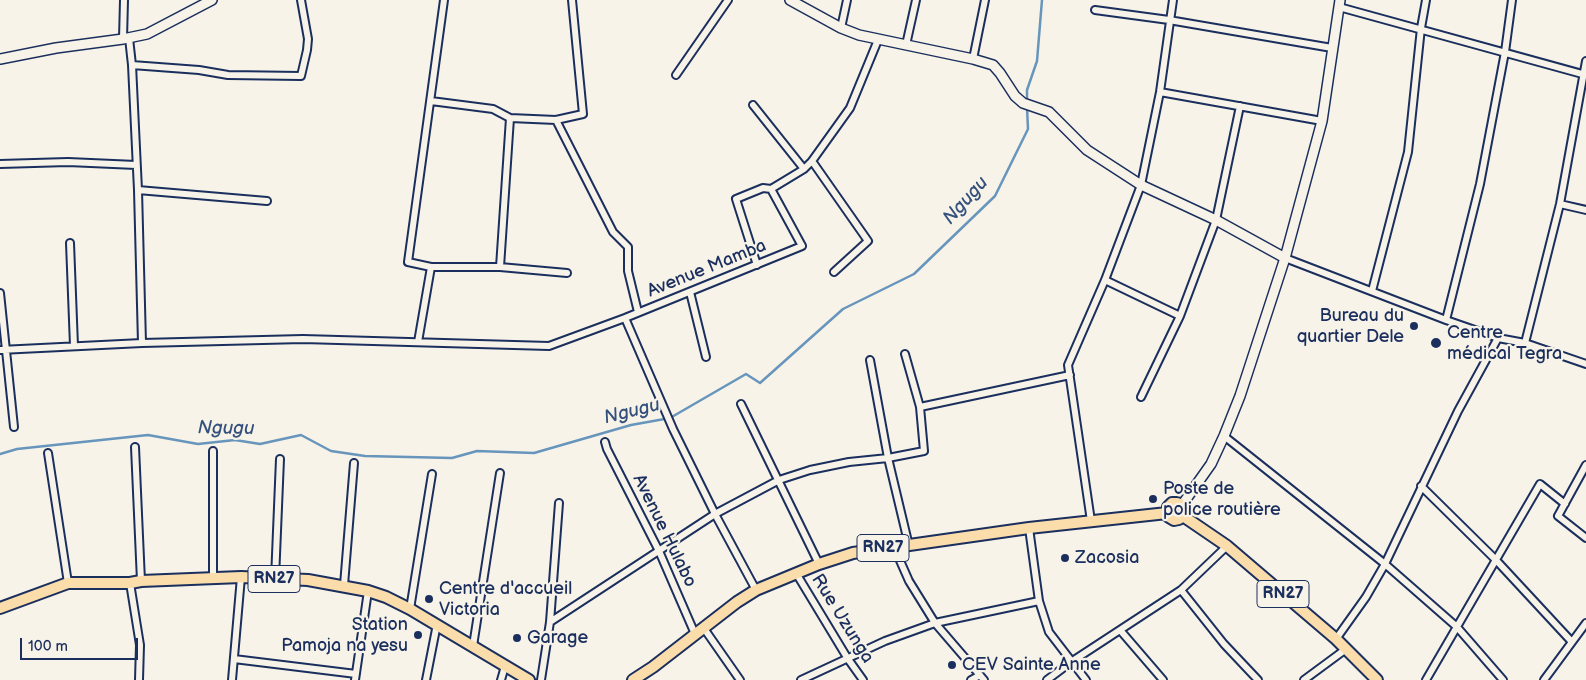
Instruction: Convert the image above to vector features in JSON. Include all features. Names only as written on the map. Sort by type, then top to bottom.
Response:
[{"type":"main road","name":"RN27","points":[[633,680],[653,667],[737,602],[756,590],[819,564],[853,553],[1029,528],[1167,512],[1169,517],[1174,520],[1179,519],[1183,510],[1336,640],[1377,680]]},
{"type":"main road","name":"RN27","points":[[0,608],[68,583],[242,577],[308,580],[344,585],[368,591],[410,608],[529,680]]},
{"type":"street","points":[[124,0],[126,39],[132,65],[138,190],[142,343]]},
{"type":"street","points":[[0,59],[147,34],[212,0]]},
{"type":"street","points":[[132,65],[199,70],[228,75],[301,76],[308,44],[301,0]]},
{"type":"street","points":[[444,0],[408,262],[431,267],[500,267],[567,273]]},
{"type":"street","points":[[431,101],[493,109],[510,118],[556,120],[583,114],[572,0]]},
{"type":"street","points":[[676,75],[728,0]]},
{"type":"street","points":[[790,0],[841,28],[858,35],[973,59],[993,65],[1022,103],[1049,112],[1087,150],[1141,185],[1216,220],[1284,258],[1446,320],[1498,338],[1525,343],[1586,364]]},
{"type":"street","points":[[841,28],[847,0]]},
{"type":"street","points":[[906,45],[916,0]]},
{"type":"street","points":[[973,59],[985,0]]},
{"type":"street","points":[[1091,521],[1068,365],[1105,280],[1141,185],[1160,92],[1173,0]]},
{"type":"street","points":[[1372,291],[1408,152],[1421,28],[1426,0]]},
{"type":"street","points":[[1446,320],[1480,184],[1505,52],[1512,0]]},
{"type":"street","points":[[1183,510],[1211,464],[1224,436],[1240,396],[1284,258],[1322,120],[1339,3],[1585,75]]},
{"type":"street","points":[[1095,10],[1169,20],[1332,48]]},
{"type":"street","points":[[757,266],[736,199],[763,188],[771,189],[804,170],[850,108],[878,40]]},
{"type":"street","points":[[1525,343],[1560,204],[1585,75],[1586,60]]},
{"type":"street","points":[[1160,92],[1322,120]]},
{"type":"street","points":[[753,106],[804,170]]},
{"type":"street","points":[[1141,397],[1180,316],[1216,220],[1240,106]]},
{"type":"street","points":[[500,267],[510,118]]},
{"type":"street","points":[[556,120],[613,232],[628,247],[628,271],[638,312]]},
{"type":"street","points":[[812,161],[868,241],[834,272]]},
{"type":"street","points":[[0,164],[68,162],[136,165]]},
{"type":"street","name":"Avenue Mamba","points":[[3,350],[142,343],[303,339],[550,346],[757,266],[802,246],[771,189]]},
{"type":"street","points":[[138,190],[267,201]]},
{"type":"street","points":[[1560,204],[1586,210]]},
{"type":"street","points":[[70,243],[74,346]]},
{"type":"street","points":[[418,342],[431,267]]},
{"type":"street","points":[[1105,280],[1180,316]]},
{"type":"street","points":[[690,292],[706,356]]},
{"type":"street","points":[[0,294],[3,350],[14,427]]},
{"type":"street","points":[[625,318],[673,429],[715,514],[756,590]]},
{"type":"street","points":[[1336,640],[1366,597],[1385,564],[1458,411],[1498,338]]},
{"type":"street","points":[[550,622],[715,514],[779,480],[810,470],[849,462],[888,458],[924,451],[920,407],[906,354]]},
{"type":"street","points":[[870,360],[888,458],[909,546]]},
{"type":"street","points":[[920,407],[1070,375]]},
{"type":"street","points":[[741,404],[819,564]]},
{"type":"street","points":[[1224,436],[1385,564],[1456,627],[1503,680]]},
{"type":"street","name":"Avenue Hulabo","points":[[605,442],[699,631],[740,680]]},
{"type":"street","points":[[134,447],[135,582],[140,645],[139,680]]},
{"type":"street","points":[[213,451],[213,578]]},
{"type":"street","points":[[48,453],[68,583]]},
{"type":"street","points":[[275,579],[280,459]]},
{"type":"street","points":[[344,585],[354,463]]},
{"type":"street","points":[[1586,465],[1558,516],[1586,538]]},
{"type":"street","points":[[473,646],[500,473]]},
{"type":"street","points":[[410,608],[432,474]]},
{"type":"street","points":[[1426,680],[1540,484],[1564,504]]},
{"type":"street","points":[[1421,486],[1495,559],[1572,642]]},
{"type":"street","points":[[541,680],[550,622],[559,503]]},
{"type":"street","points":[[1029,528],[1039,601],[1049,632],[1086,680]]},
{"type":"street","points":[[1047,680],[1071,662],[1181,590],[1227,546]]},
{"type":"street","points":[[894,547],[909,581],[935,623],[982,678]]},
{"type":"street","name":"Rue Uzunga","points":[[796,573],[848,659],[864,680]]},
{"type":"street","points":[[232,680],[242,577]]},
{"type":"street","points":[[1181,590],[1224,644],[1258,680]]},
{"type":"street","points":[[234,659],[356,677],[368,591]]},
{"type":"street","points":[[801,680],[885,641],[935,623],[1039,601]]},
{"type":"street","points":[[1544,680],[1586,622]]},
{"type":"street","points":[[426,680],[437,624]]},
{"type":"street","points":[[1120,630],[1163,680]]},
{"type":"street","points":[[1304,680],[1346,649]]},
{"type":"street","points":[[501,680],[505,666]]},
{"type":"street","points":[[971,680],[982,678]]},
{"type":"waterway","name":"Ngugu","points":[[1027,102],[1027,90],[1037,61],[1042,0]]},
{"type":"waterway","name":"Ngugu","points":[[0,454],[17,449],[148,435],[198,444],[235,440],[260,444],[301,435],[331,451],[365,456],[452,458],[477,451],[534,453],[631,425],[670,418],[746,374],[760,383],[843,309],[914,274],[995,196],[1028,129],[1027,107]]},
{"type":"place","name":"Bureau du quartier Dele","points":[[1414,326]]},
{"type":"place","name":"Centre médical Tegra","points":[[1436,343]]},
{"type":"place","name":"Poste de police routière","points":[[1153,499]]},
{"type":"place","name":"Zacosia","points":[[1065,558]]},
{"type":"place","name":"Centre d'accueil Victoria","points":[[429,599]]},
{"type":"place","name":"Station Pamoja na yesu","points":[[418,635]]},
{"type":"place","name":"Garage","points":[[517,638]]},
{"type":"place","name":"CEV Sainte Anne","points":[[952,665]]}]
